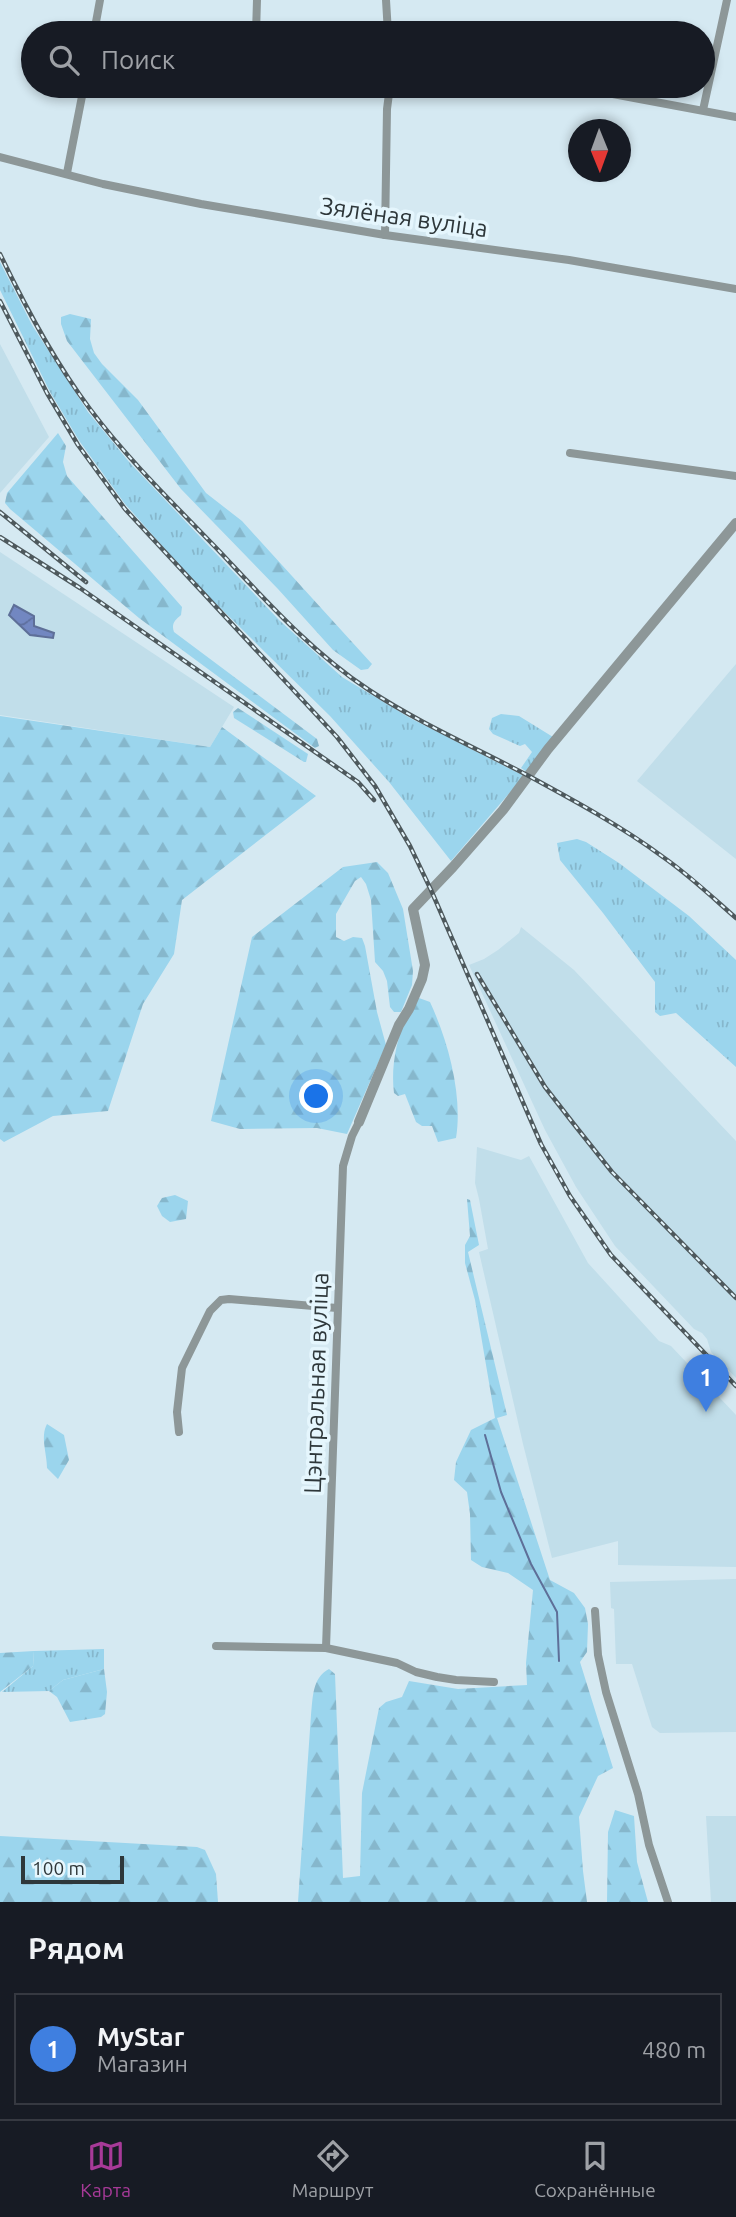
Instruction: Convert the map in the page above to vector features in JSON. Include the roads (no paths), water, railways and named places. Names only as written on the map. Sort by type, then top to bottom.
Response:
[{"type":"street","points":[[96,21],[100,0]]},
{"type":"street","points":[[256,21],[257,0]]},
{"type":"street","points":[[386,0],[387,21]]},
{"type":"street","points":[[715,55],[727,0]]},
{"type":"street","points":[[68,173],[82,98]]},
{"type":"street","points":[[385,235],[388,98]]},
{"type":"street","points":[[636,98],[736,117]]},
{"type":"street","points":[[703,110],[706,98]]},
{"type":"street","name":"Зялёная вуліца","points":[[0,157],[103,184],[201,204],[385,235],[569,260],[736,289]]},
{"type":"street","points":[[570,453],[736,476]]},
{"type":"street","points":[[359,1122],[399,1025],[409,1010],[424,973],[425,965],[412,909],[503,810],[548,748],[736,523]]},
{"type":"street","name":"Цэнтральная вуліца","points":[[326,1647],[343,1166],[359,1122]]},
{"type":"street","points":[[179,1432],[177,1412],[182,1368],[210,1311],[221,1300],[337,1308]]},
{"type":"street","points":[[595,1611],[598,1655],[606,1692],[668,1902]]},
{"type":"street","points":[[216,1646],[326,1647],[397,1663],[416,1672],[437,1677],[494,1682]]},
{"type":"water","points":[[14,605],[34,616],[34,626],[54,633],[53,638],[30,635],[9,615]]},
{"type":"waterway","points":[[485,1435],[501,1492],[531,1564],[557,1612],[559,1661]]},
{"type":"railway","points":[[0,254],[53,353],[105,428],[154,483],[310,644],[348,676],[388,702],[544,784],[630,835],[682,871],[736,918]]},
{"type":"railway","points":[[0,301],[47,393],[78,445],[125,509],[337,737],[375,786],[410,846],[431,890],[541,1144],[570,1196],[611,1255],[736,1386]]},
{"type":"railway","points":[[0,512],[86,582]]},
{"type":"railway","points":[[0,537],[80,588],[358,782],[374,800]]},
{"type":"railway","points":[[477,974],[545,1087],[612,1172],[736,1298]]},
{"type":"place","name":"MyStar","points":[[706,1412]]}]
